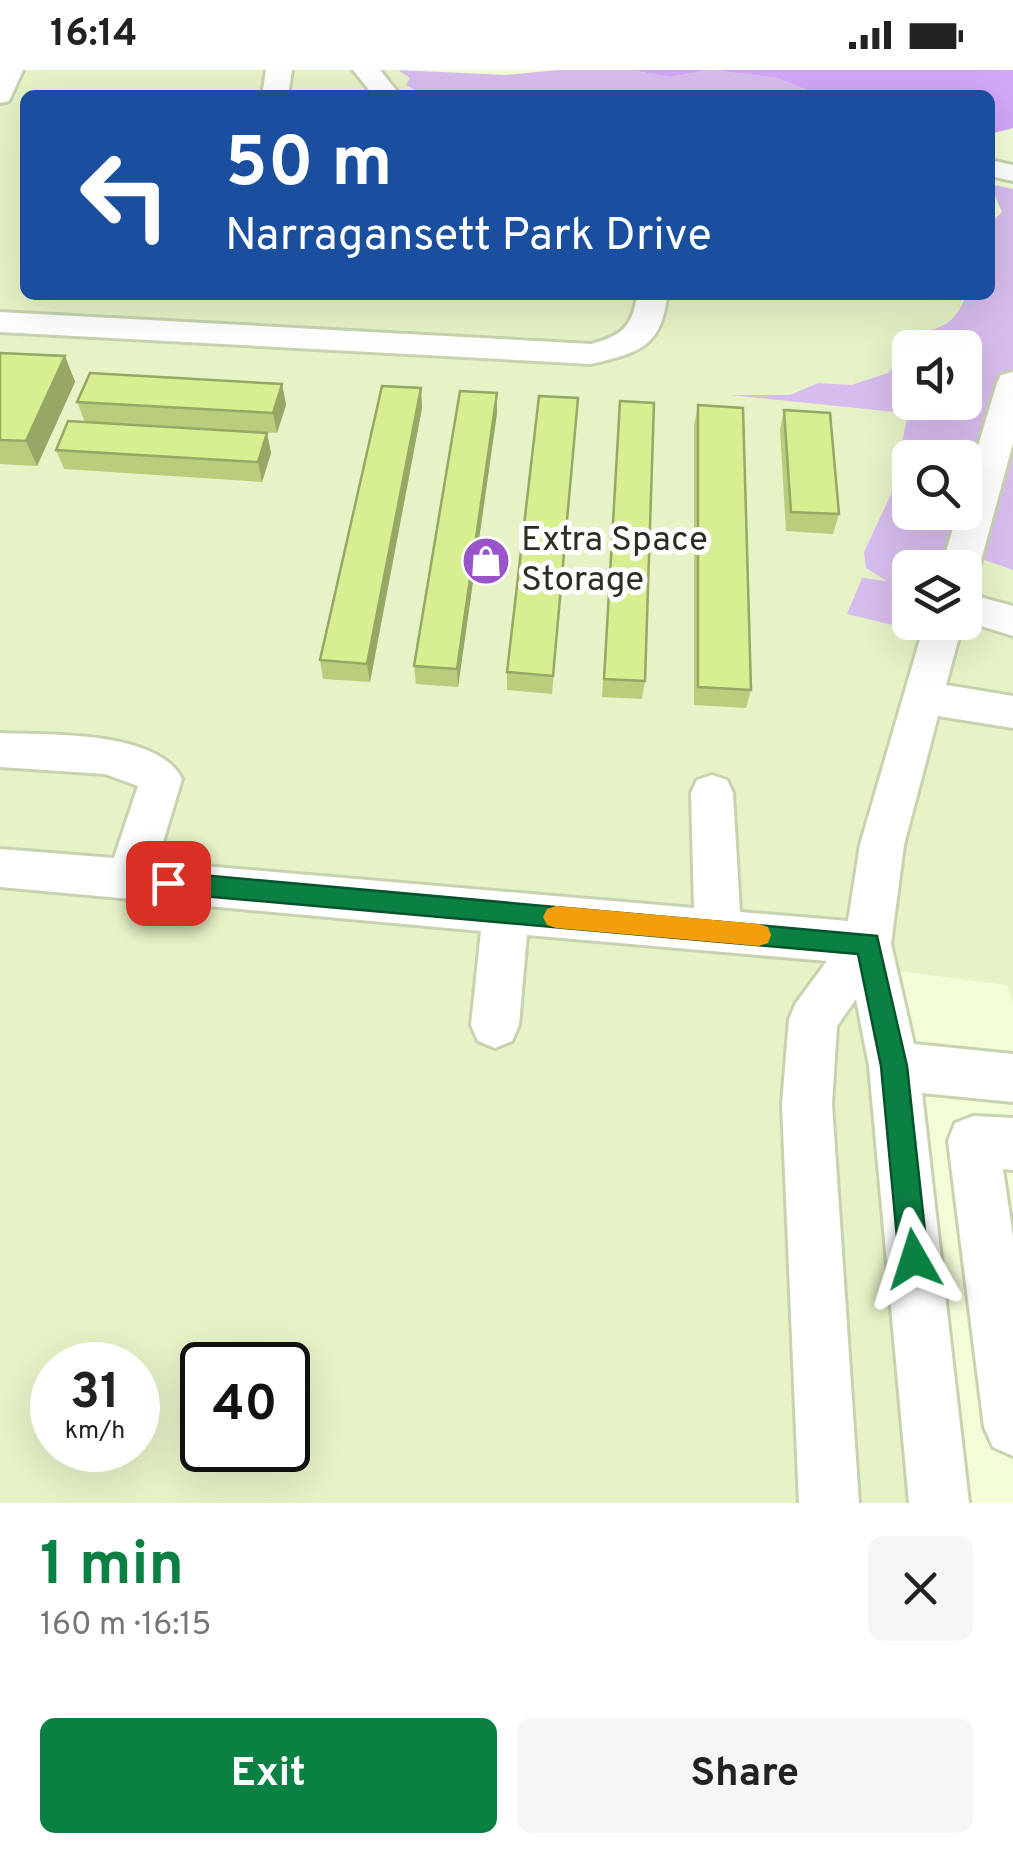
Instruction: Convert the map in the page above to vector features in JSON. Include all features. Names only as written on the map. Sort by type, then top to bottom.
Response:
[{"type":"street","points":[[0,95],[10,70]]},
{"type":"street","points":[[366,70],[383,90]]},
{"type":"street","points":[[0,322],[591,354],[641,336],[651,319],[652,300]]},
{"type":"street","points":[[965,550],[1013,383]]},
{"type":"street","points":[[982,612],[1013,621]]},
{"type":"street","points":[[938,1503],[894,1066],[868,944],[882,845],[940,640]]},
{"type":"street","points":[[926,698],[1013,712]]},
{"type":"street","points":[[0,750],[126,760],[161,779],[130,880]]},
{"type":"street","points":[[712,793],[718,931]]},
{"type":"street","points":[[0,868],[868,944]]},
{"type":"street","points":[[495,1025],[506,913]]},
{"type":"street","points":[[829,1503],[807,1104],[813,1019],[868,944]]},
{"type":"street","points":[[894,1066],[1013,1078]]},
{"type":"street","points":[[993,1143],[1013,1427]]},
{"type":"shaded area","points":[[0,70],[398,70],[411,78],[406,85],[414,90],[20,90],[20,300],[964,300],[959,314],[936,330],[892,330],[892,368],[888,373],[851,385],[818,383],[790,395],[745,395],[892,412],[892,420],[907,420],[902,440],[892,440],[891,494],[864,552],[890,582],[851,598],[892,616],[892,640],[982,640],[982,559],[1013,570],[1013,1003],[1007,985],[897,971],[951,1503],[0,1503]]},
{"type":"shaded area","points":[[398,70],[506,75],[629,70],[670,77],[711,70],[778,78],[806,90],[414,90],[406,85],[410,78]]},
{"type":"shaded area","points":[[629,70],[711,70],[670,77]]},
{"type":"shaded area","points":[[711,70],[1013,70],[1013,128],[995,133],[995,90],[806,90],[778,78]]},
{"type":"shaded area","points":[[995,185],[1013,189],[1013,570],[982,559],[982,550],[892,550],[892,625],[847,614],[862,578],[887,581],[866,568],[864,552],[892,489],[892,530],[982,530],[982,440],[902,440],[907,420],[982,420],[982,330],[928,330],[943,326],[954,317],[964,300],[995,300],[995,219],[1002,212]]},
{"type":"shaded area","points":[[892,369],[892,412],[730,395],[790,395],[818,383],[851,385]]},
{"type":"building","points":[[0,353],[65,356],[26,441],[0,440]]},
{"type":"building","points":[[90,373],[282,384],[273,413],[77,402]]},
{"type":"building","points":[[382,386],[421,388],[367,664],[320,660]]},
{"type":"building","points":[[460,391],[497,393],[457,669],[414,666]]},
{"type":"building","points":[[539,396],[578,398],[553,676],[507,672]]},
{"type":"building","points":[[620,401],[654,403],[645,681],[604,679]]},
{"type":"building","points":[[698,405],[743,408],[751,690],[698,687]]},
{"type":"building","points":[[784,410],[830,413],[839,514],[791,512]]},
{"type":"building","points":[[68,421],[267,433],[258,462],[56,450]]},
{"type":"slow traffic","points":[[556,917],[759,935]]},
{"type":"place","name":"Extra Space Storage","points":[[486,561]]},
{"type":"route","points":[[168,883],[868,944],[894,1066],[914,1259]]}]
